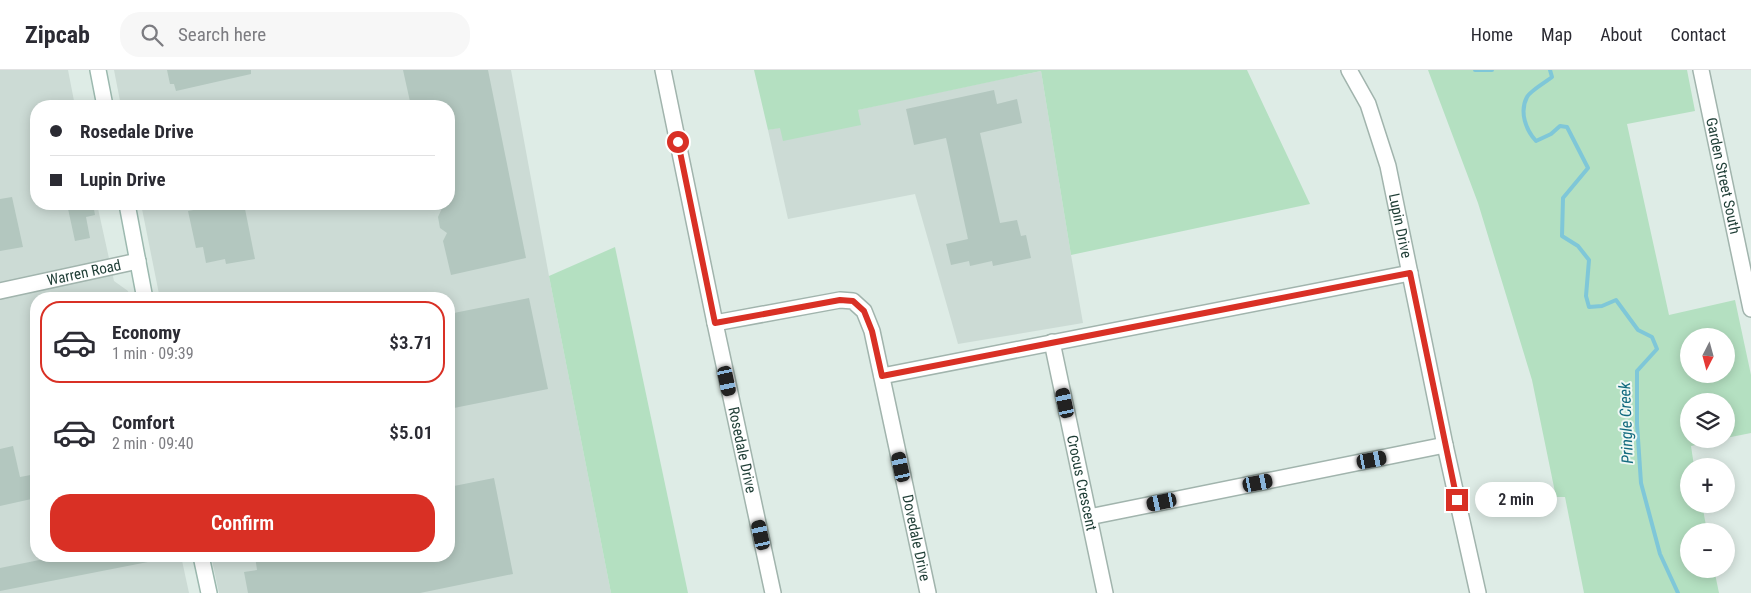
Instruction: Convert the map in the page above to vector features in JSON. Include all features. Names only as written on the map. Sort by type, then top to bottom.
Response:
[{"type":"street","points":[[98,70],[104,100]]},
{"type":"street","name":"Rosedale Drive","points":[[663,70],[773,593]]},
{"type":"street","name":"Lupin Drive","points":[[1349,70],[1368,104],[1388,166],[1445,445],[1478,593]]},
{"type":"street","name":"Garden Street South","points":[[1701,70],[1751,309]]},
{"type":"street","points":[[128,210],[144,292]]},
{"type":"street","name":"Warren Road","points":[[0,291],[138,262]]},
{"type":"street","points":[[882,376],[1410,273]]},
{"type":"street","name":"Dovedale Drive","points":[[715,323],[840,300],[853,301],[864,311],[872,331],[928,593]]},
{"type":"street","name":"Crocus Crescent","points":[[1052,342],[1105,593]]},
{"type":"street","points":[[1089,517],[1445,445]]},
{"type":"street","points":[[202,562],[209,593]]},
{"type":"shaded area","points":[[0,70],[68,70],[74,100],[30,100],[30,210],[98,210],[114,281],[128,292],[30,292],[30,562],[182,562],[189,593],[0,593]]},
{"type":"shaded area","points":[[114,70],[511,70],[611,593],[219,593],[212,562],[455,562],[455,292],[159,292],[142,210],[455,210],[455,100],[120,100]]},
{"type":"shaded area","points":[[1041,71],[1083,323],[958,344],[915,194],[788,219],[768,130]]},
{"type":"green space","points":[[754,70],[1247,70],[1310,204],[1071,255],[1041,71],[858,110],[861,125],[783,141],[780,128],[768,130]]},
{"type":"green space","points":[[1428,70],[1687,70],[1695,111],[1627,124],[1669,315],[1735,300],[1751,375],[1751,433],[1735,436],[1735,393],[1680,393],[1680,448],[1691,448],[1693,458],[1680,458],[1680,513],[1704,513],[1706,523],[1680,523],[1680,578],[1716,578],[1719,593],[1584,593],[1565,497],[1556,497],[1532,380],[1478,203]]},
{"type":"green space","points":[[615,247],[688,593],[611,593],[549,276]]},
{"type":"building","points":[[167,70],[251,70],[251,74],[176,91],[174,84],[170,84]]},
{"type":"building","points":[[403,70],[488,70],[526,258],[451,275],[443,241],[447,233],[440,228],[438,217],[441,210],[455,210],[455,100],[410,100]]},
{"type":"building","points":[[994,90],[997,104],[1017,99],[1022,123],[980,133],[1000,223],[1017,220],[1021,236],[1026,235],[1031,258],[993,266],[992,261],[970,266],[969,261],[951,265],[946,244],[968,239],[946,138],[914,145],[906,109]]},
{"type":"building","points":[[12,197],[23,247],[0,251],[0,199]]},
{"type":"building","points":[[68,210],[94,210],[95,215],[86,217],[90,238],[75,241]]},
{"type":"building","points":[[245,210],[255,259],[226,264],[225,259],[206,263],[203,247],[196,248],[188,211]]},
{"type":"building","points":[[529,298],[548,389],[455,408],[455,313]]},
{"type":"building","points":[[13,446],[20,477],[30,475],[30,499],[0,506],[0,449]]},
{"type":"building","points":[[494,478],[513,574],[420,593],[248,593],[244,572],[257,570],[256,562],[455,562],[455,486]]},
{"type":"building","points":[[30,562],[148,562],[0,591],[0,568]]},
{"type":"waterway","name":"Pringle Creek","points":[[1475,70],[1492,70]]},
{"type":"waterway","name":"Pringle Creek","points":[[1550,70],[1552,77],[1527,97],[1524,115],[1529,132],[1536,141],[1551,134],[1560,126],[1567,127],[1588,168],[1563,198],[1562,236],[1578,246],[1589,260],[1586,296],[1589,307],[1602,306],[1616,300],[1638,330],[1652,337],[1657,349],[1637,371],[1637,424],[1641,483],[1660,554],[1678,593]]},
{"type":"route","points":[[678,142],[715,323],[840,300],[853,301],[864,311],[872,331],[882,376],[1410,273],[1457,500]]}]
